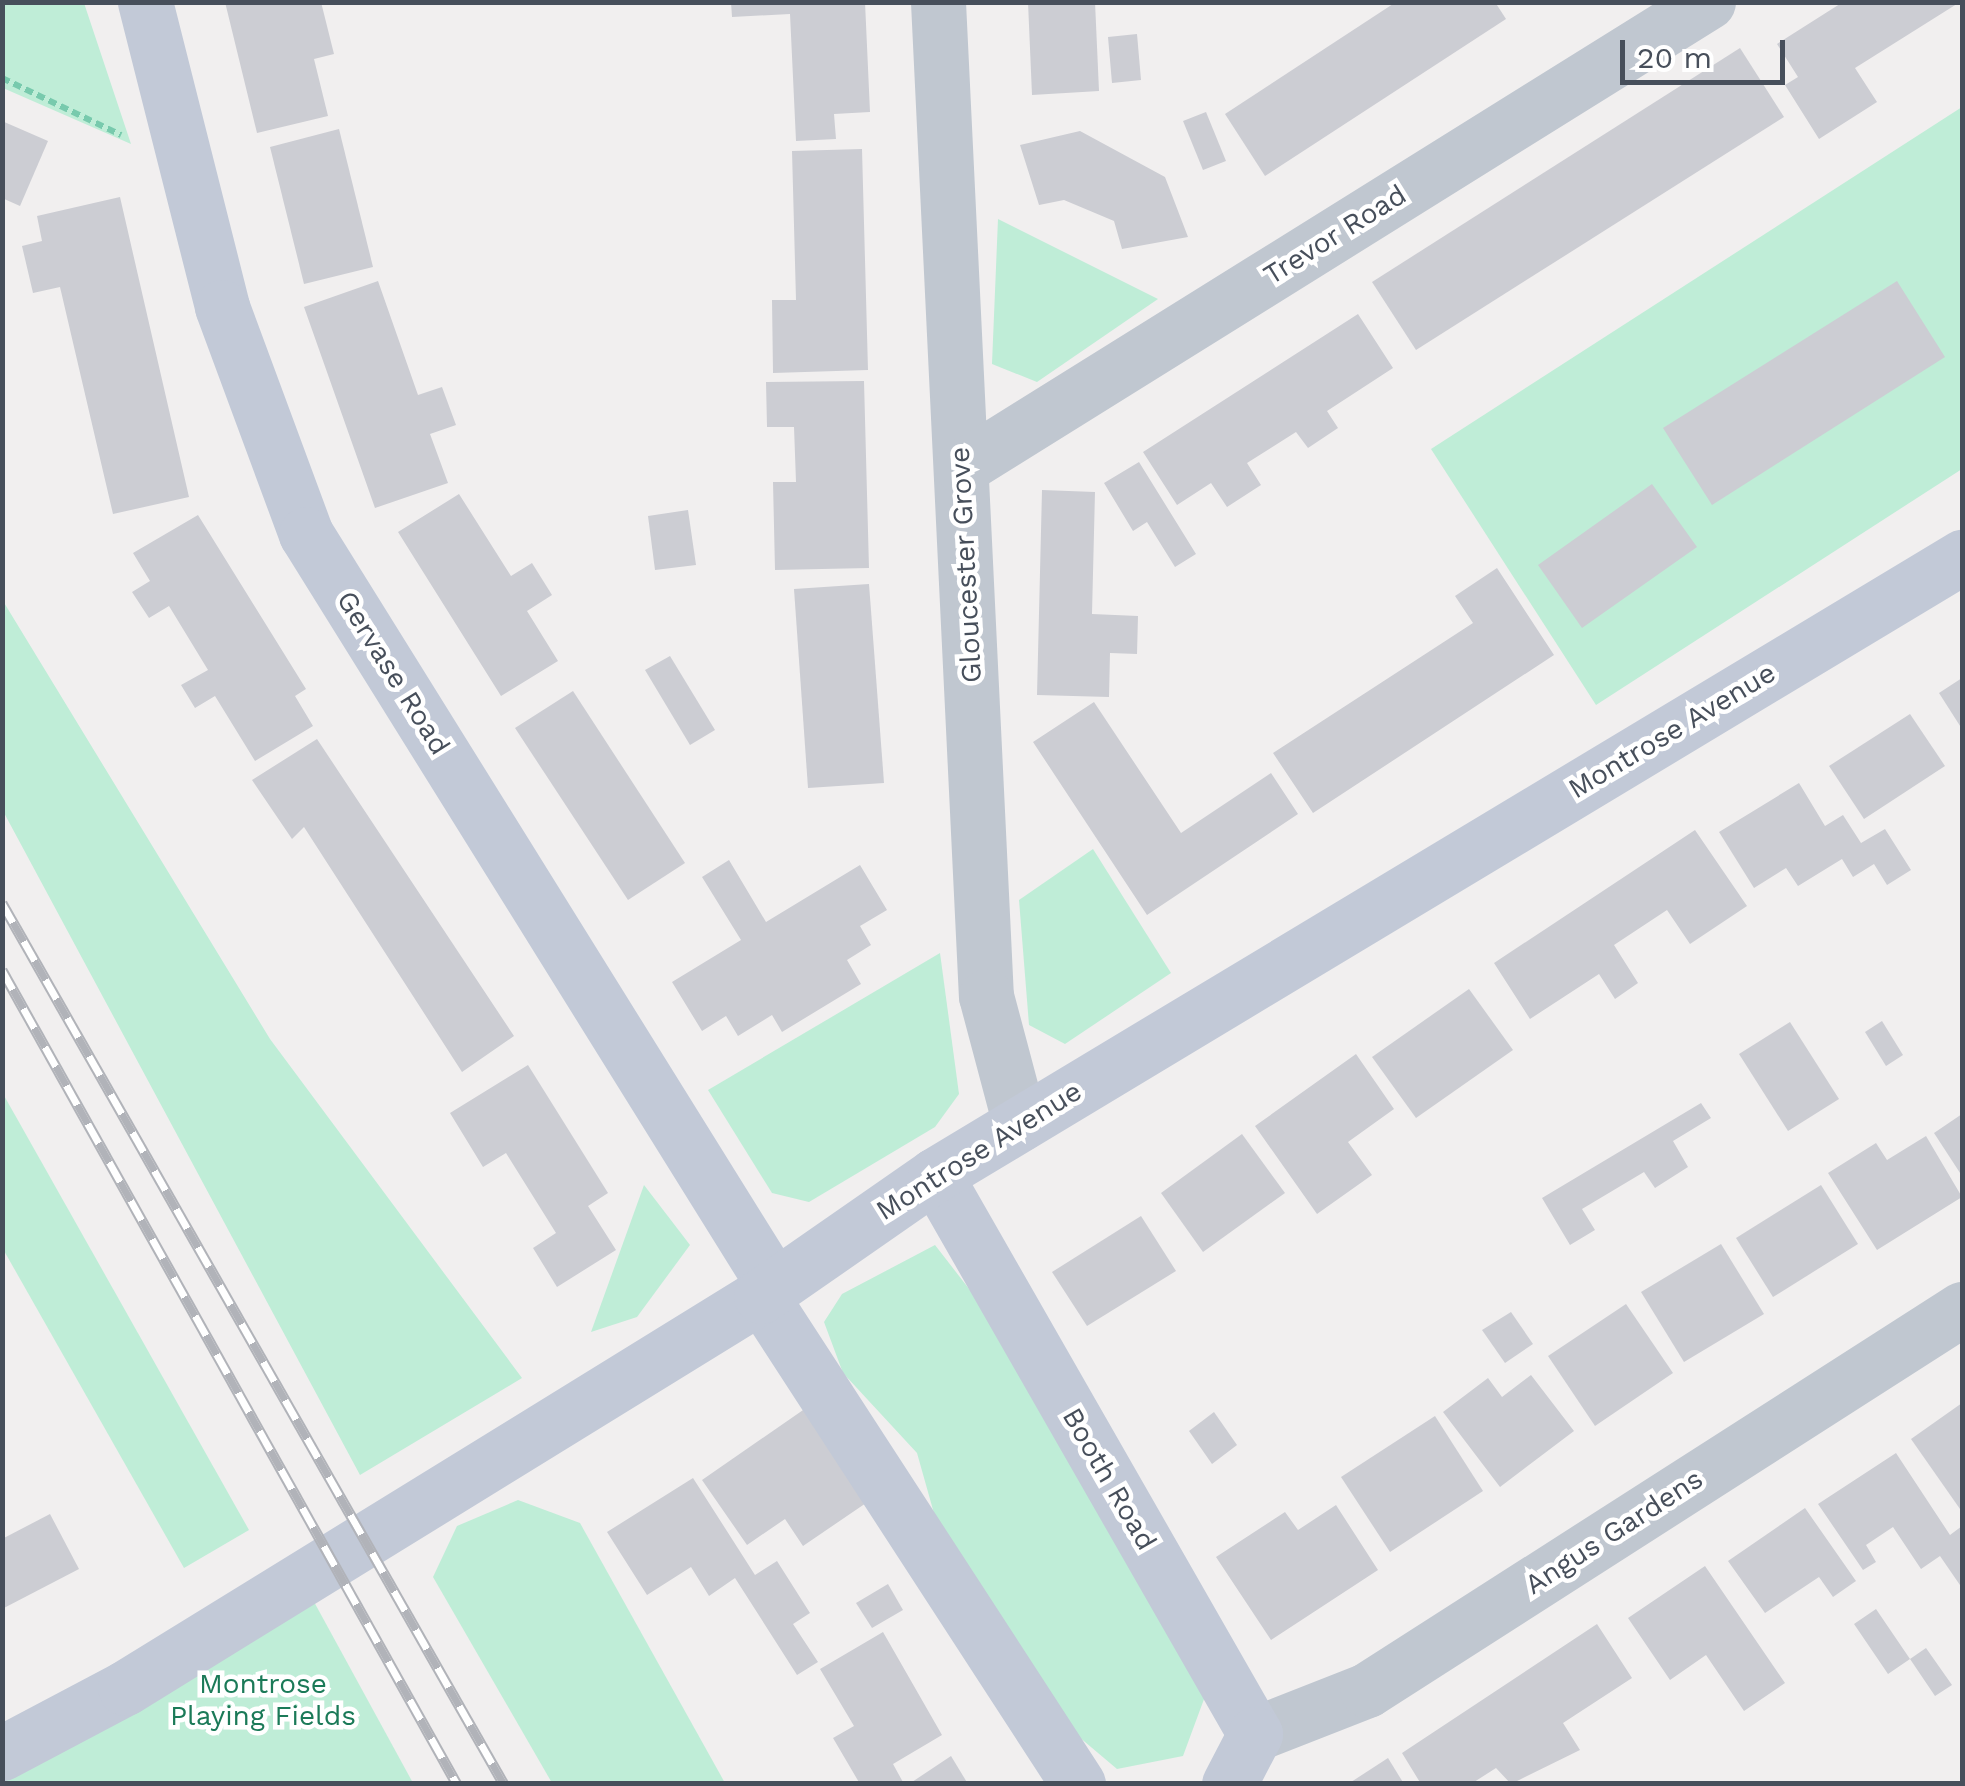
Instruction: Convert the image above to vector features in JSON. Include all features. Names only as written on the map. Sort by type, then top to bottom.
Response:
[{"type":"street","name":"Gervase Road","points":[[144,2],[222,307],[306,534],[767,1290]]},
{"type":"street","name":"Gloucester Grove","points":[[938,2],[986,996],[1020,1124]]},
{"type":"street","name":"Trevor Road","points":[[962,466],[1708,2]]},
{"type":"street","name":"Montrose Avenue","points":[[2,1753],[125,1688],[767,1290],[934,1175],[1962,557]]},
{"type":"street","name":"Booth Road","points":[[934,1175],[1255,1734]]},
{"type":"street","points":[[767,1290],[1078,1784]]},
{"type":"street","name":"Angus Gardens","points":[[1255,1734],[1367,1690],[1962,1309]]},
{"type":"street","points":[[1228,1784],[1255,1734]]},
{"type":"path","points":[[2,78],[137,142],[180,142]]},
{"type":"green space","points":[[3,2],[84,3],[131,144],[3,88]]},
{"type":"green space","points":[[1962,107],[1962,469],[1596,705],[1431,449]]},
{"type":"green space","points":[[998,219],[1158,299],[1037,382],[992,364]]},
{"type":"green space","points":[[3,601],[270,1039],[522,1378],[360,1475],[3,811]]},
{"type":"green space","points":[[1093,849],[1171,973],[1065,1044],[1029,1025],[1019,900]]},
{"type":"green space","points":[[940,953],[959,1094],[935,1127],[809,1202],[772,1193],[708,1090]]},
{"type":"green space","points":[[2,1092],[249,1530],[184,1568],[3,1249]]},
{"type":"green space","points":[[644,1185],[690,1245],[637,1317],[591,1332]]},
{"type":"green space","points":[[935,1245],[980,1303],[1207,1691],[1183,1756],[1117,1769],[1072,1731],[937,1524],[917,1453],[843,1373],[824,1322],[842,1294]]},
{"type":"green space","points":[[518,1500],[580,1523],[725,1783],[552,1783],[433,1577],[457,1526]]},
{"type":"green space","name":"Montrose Playing Fields","points":[[313,1600],[413,1783],[3,1784],[3,1752]]},
{"type":"building","points":[[225,2],[321,2],[334,54],[314,59],[328,116],[257,133]]},
{"type":"building","points":[[731,2],[865,2],[870,112],[834,114],[836,139],[796,141],[790,14],[732,17]]},
{"type":"building","points":[[1028,2],[1095,2],[1099,91],[1032,95]]},
{"type":"building","points":[[1396,2],[1495,2],[1506,19],[1265,176],[1225,114]]},
{"type":"building","points":[[1843,2],[1960,2],[1855,68],[1877,102],[1819,139],[1785,85],[1798,77],[1777,44]]},
{"type":"building","points":[[1137,34],[1141,80],[1112,83],[1108,37]]},
{"type":"building","points":[[1740,48],[1784,117],[1416,350],[1372,282]]},
{"type":"building","points":[[1206,112],[1226,161],[1203,170],[1183,121]]},
{"type":"building","points":[[2,121],[48,141],[20,206],[2,198]]},
{"type":"building","points":[[339,129],[373,267],[304,284],[270,147]]},
{"type":"building","points":[[1080,131],[1165,177],[1188,237],[1122,249],[1114,221],[1064,200],[1039,205],[1020,145]]},
{"type":"building","points":[[862,149],[868,370],[773,373],[772,300],[796,300],[792,151]]},
{"type":"building","points":[[120,197],[189,497],[113,514],[60,287],[33,293],[22,246],[42,241],[37,216]]},
{"type":"building","points":[[378,281],[418,395],[442,387],[456,425],[430,434],[448,483],[375,508],[304,307]]},
{"type":"building","points":[[1897,281],[1945,357],[1712,505],[1663,428]]},
{"type":"building","points":[[1358,314],[1393,368],[1327,411],[1338,428],[1308,448],[1296,432],[1247,463],[1261,485],[1227,507],[1211,483],[1177,505],[1143,452]]},
{"type":"building","points":[[864,381],[869,568],[775,570],[773,482],[796,482],[794,427],[767,427],[766,382]]},
{"type":"building","points":[[1139,462],[1196,554],[1175,567],[1147,522],[1133,531],[1104,483]]},
{"type":"building","points":[[1652,484],[1697,547],[1582,628],[1538,565]]},
{"type":"building","points":[[1042,490],[1095,492],[1092,614],[1138,616],[1137,654],[1110,653],[1109,697],[1037,695]]},
{"type":"building","points":[[459,494],[511,576],[532,563],[552,595],[527,611],[558,661],[501,696],[398,532]]},
{"type":"building","points":[[688,510],[696,565],[655,570],[648,516]]},
{"type":"building","points":[[198,515],[306,689],[295,696],[313,726],[255,761],[215,696],[195,708],[181,685],[208,670],[169,606],[149,618],[132,592],[150,581],[133,553]]},
{"type":"building","points":[[1497,568],[1554,655],[1313,813],[1273,753],[1473,623],[1455,596]]},
{"type":"building","points":[[869,584],[884,783],[808,788],[794,589]]},
{"type":"building","points":[[670,656],[715,730],[690,745],[645,670]]},
{"type":"building","points":[[1962,678],[1962,729],[1939,693]]},
{"type":"building","points":[[573,691],[685,863],[628,900],[515,728]]},
{"type":"building","points":[[1094,702],[1181,833],[1271,773],[1298,814],[1147,915],[1033,742]]},
{"type":"building","points":[[1910,714],[1945,766],[1864,819],[1829,766]]},
{"type":"building","points":[[317,739],[514,1036],[462,1072],[304,827],[292,839],[252,780]]},
{"type":"building","points":[[1799,783],[1825,826],[1843,815],[1861,843],[1885,829],[1911,870],[1887,885],[1874,864],[1853,877],[1842,859],[1798,886],[1786,868],[1754,888],[1719,832]]},
{"type":"building","points":[[1695,830],[1747,906],[1690,944],[1667,910],[1614,945],[1638,983],[1615,999],[1599,974],[1530,1019],[1494,963]]},
{"type":"building","points":[[729,860],[766,922],[860,865],[887,910],[860,926],[871,945],[847,960],[861,984],[782,1032],[772,1015],[738,1036],[726,1016],[702,1031],[672,982],[741,940],[702,877]]},
{"type":"building","points":[[1469,989],[1513,1050],[1416,1118],[1372,1057]]},
{"type":"building","points":[[1882,1021],[1903,1055],[1886,1066],[1865,1032]]},
{"type":"building","points":[[1790,1022],[1839,1099],[1788,1131],[1739,1054]]},
{"type":"building","points":[[1356,1054],[1394,1109],[1348,1142],[1372,1175],[1317,1214],[1255,1126]]},
{"type":"building","points":[[528,1065],[608,1193],[588,1206],[616,1250],[557,1287],[533,1248],[556,1233],[506,1153],[483,1167],[450,1113]]},
{"type":"building","points":[[1701,1103],[1711,1118],[1673,1141],[1688,1167],[1655,1188],[1644,1172],[1582,1209],[1595,1230],[1570,1245],[1542,1198]]},
{"type":"building","points":[[1962,1114],[1962,1176],[1934,1133]]},
{"type":"building","points":[[1242,1134],[1285,1193],[1203,1252],[1161,1193]]},
{"type":"building","points":[[1926,1136],[1962,1197],[1877,1250],[1828,1173],[1876,1143],[1887,1160]]},
{"type":"building","points":[[1821,1185],[1858,1244],[1773,1297],[1736,1238]]},
{"type":"building","points":[[1141,1216],[1176,1271],[1087,1326],[1052,1272]]},
{"type":"building","points":[[1721,1244],[1764,1314],[1684,1362],[1641,1292]]},
{"type":"building","points":[[1626,1304],[1673,1373],[1595,1426],[1548,1356]]},
{"type":"building","points":[[1511,1312],[1533,1344],[1505,1363],[1482,1330]]},
{"type":"building","points":[[1531,1375],[1574,1431],[1500,1487],[1443,1412],[1488,1378],[1502,1397]]},
{"type":"building","points":[[1962,1403],[1962,1507],[1960,1509],[1911,1439]]},
{"type":"building","points":[[806,1408],[869,1501],[803,1546],[785,1519],[747,1545],[702,1480]]},
{"type":"building","points":[[1214,1412],[1237,1445],[1212,1464],[1189,1431]]},
{"type":"building","points":[[1435,1416],[1483,1491],[1390,1552],[1341,1477]]},
{"type":"building","points":[[1896,1453],[1950,1535],[1962,1526],[1962,1588],[1940,1556],[1921,1569],[1893,1527],[1866,1545],[1876,1562],[1863,1570],[1818,1504]]},
{"type":"building","points":[[693,1478],[755,1575],[777,1561],[810,1613],[793,1624],[818,1662],[797,1675],[735,1578],[709,1596],[691,1567],[647,1595],[607,1532]]},
{"type":"building","points":[[1336,1505],[1378,1570],[1271,1640],[1216,1557],[1285,1512],[1298,1530]]},
{"type":"building","points":[[1805,1508],[1856,1581],[1833,1597],[1819,1577],[1765,1613],[1728,1561]]},
{"type":"building","points":[[50,1514],[79,1569],[2,1609],[2,1539]]},
{"type":"building","points":[[1705,1566],[1785,1683],[1744,1711],[1706,1655],[1670,1680],[1628,1618]]},
{"type":"building","points":[[888,1584],[903,1610],[872,1628],[856,1603]]},
{"type":"building","points":[[1876,1609],[1910,1659],[1888,1674],[1854,1624]]},
{"type":"building","points":[[1597,1624],[1632,1678],[1563,1723],[1580,1750],[1511,1784],[1496,1768],[1471,1784],[1421,1784],[1402,1753]]},
{"type":"building","points":[[883,1632],[942,1735],[893,1764],[904,1784],[860,1784],[833,1738],[854,1726],[820,1669]]},
{"type":"building","points":[[1926,1648],[1952,1685],[1935,1696],[1910,1659]]},
{"type":"building","points":[[951,1756],[968,1784],[909,1784]]},
{"type":"building","points":[[1388,1758],[1404,1784],[1348,1784]]},
{"type":"railway","points":[[2,903],[504,1784]]},
{"type":"railway","points":[[2,970],[457,1784]]}]
